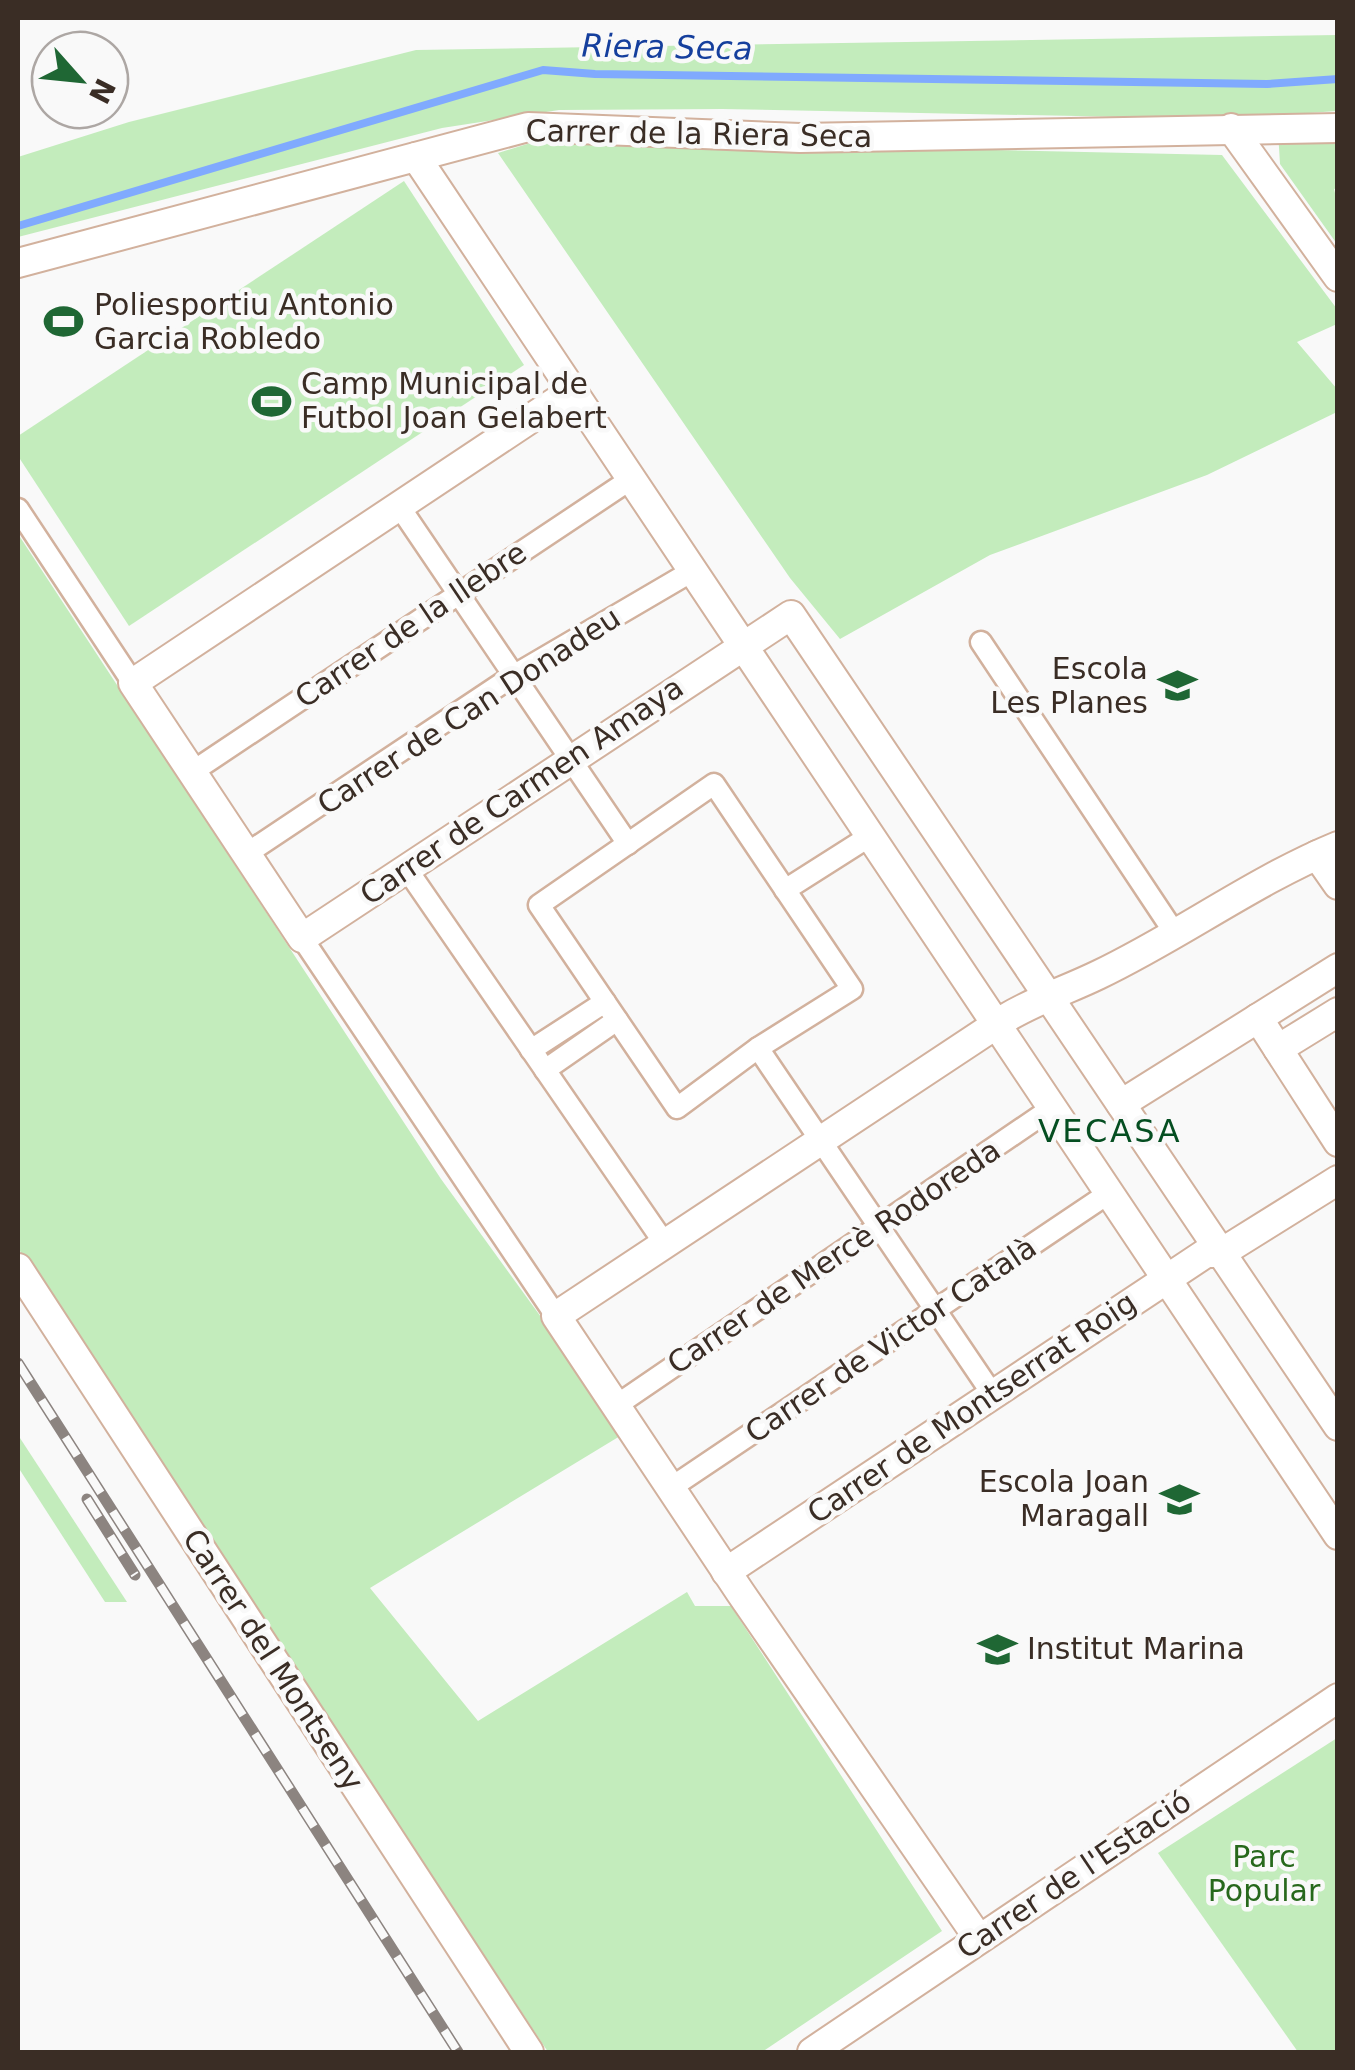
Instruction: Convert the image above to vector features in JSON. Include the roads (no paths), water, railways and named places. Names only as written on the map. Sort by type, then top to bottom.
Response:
[{"type":"street","name":"Carrer de la Riera Seca","points":[[18,262],[528,127],[800,138],[1338,128]]},
{"type":"street","points":[[1230,128],[1336,271]]},
{"type":"street","points":[[416,157],[1338,1535]]},
{"type":"street","points":[[133,683],[572,390]]},
{"type":"street","name":"Carrer de la llebre","points":[[192,772],[631,479]]},
{"type":"street","points":[[399,506],[628,844]]},
{"type":"street","points":[[18,509],[726,1572],[978,1939]]},
{"type":"street","name":"Carrer de Can Donadeu","points":[[246,854],[514,676],[694,570]]},
{"type":"street","name":"Carrer de Carmen Amaya","points":[[302,938],[791,615],[1048,996]]},
{"type":"street","points":[[981,642],[1174,932]]},
{"type":"street","points":[[714,784],[852,989],[758,1048],[677,1108],[539,905],[628,844],[714,784]]},
{"type":"street","points":[[786,890],[870,836]]},
{"type":"street","points":[[556,1316],[996,1025],[1048,996],[1098,976],[1327,850],[1338,886]]},
{"type":"street","points":[[406,868],[664,1244]]},
{"type":"street","points":[[1121,1104],[1338,968]]},
{"type":"street","points":[[1048,996],[1338,1426]]},
{"type":"street","points":[[531,1050],[605,1002]]},
{"type":"street","points":[[1278,1049],[1338,1012]]},
{"type":"street","points":[[1258,1018],[1336,1137]]},
{"type":"street","points":[[545,1070],[617,1020]]},
{"type":"street","points":[[758,1048],[993,1395]]},
{"type":"street","name":"Carrer de Mercè Rodoreda","points":[[617,1405],[1052,1108]]},
{"type":"street","name":"Carrer de Montserrat Roig","points":[[726,1572],[1206,1253],[1221,1253],[1338,1180]]},
{"type":"street","name":"Carrer de Victor Català","points":[[672,1487],[1109,1193]]},
{"type":"street","name":"Carrer del Montseny","points":[[18,1268],[529,2052]]},
{"type":"street","name":"Carrer de l'Estació","points":[[812,2052],[1338,1698]]},
{"type":"waterway","name":"Riera Seca","points":[[18,226],[543,70],[1267,84],[1338,79]]},
{"type":"railway","points":[[18,1363],[458,2052]]},
{"type":"railway","points":[[87,1499],[135,1575]]},
{"type":"place","name":"Poliesportiu Antonio Garcia Robledo","points":[[64,322]]},
{"type":"place","name":"Camp Municipal de Futbol Joan Gelabert","points":[[271,401]]},
{"type":"place","name":"Escola Les Planes","points":[[1178,686]]},
{"type":"place","name":"Escola Joan Maragall","points":[[1179,1499]]},
{"type":"place","name":"Institut Marina","points":[[997,1649]]},
{"type":"district","name":"VECASA","points":[[1110,1131]]},
{"type":"park label","name":"Parc Popular","points":[[1264,1874]]}]
